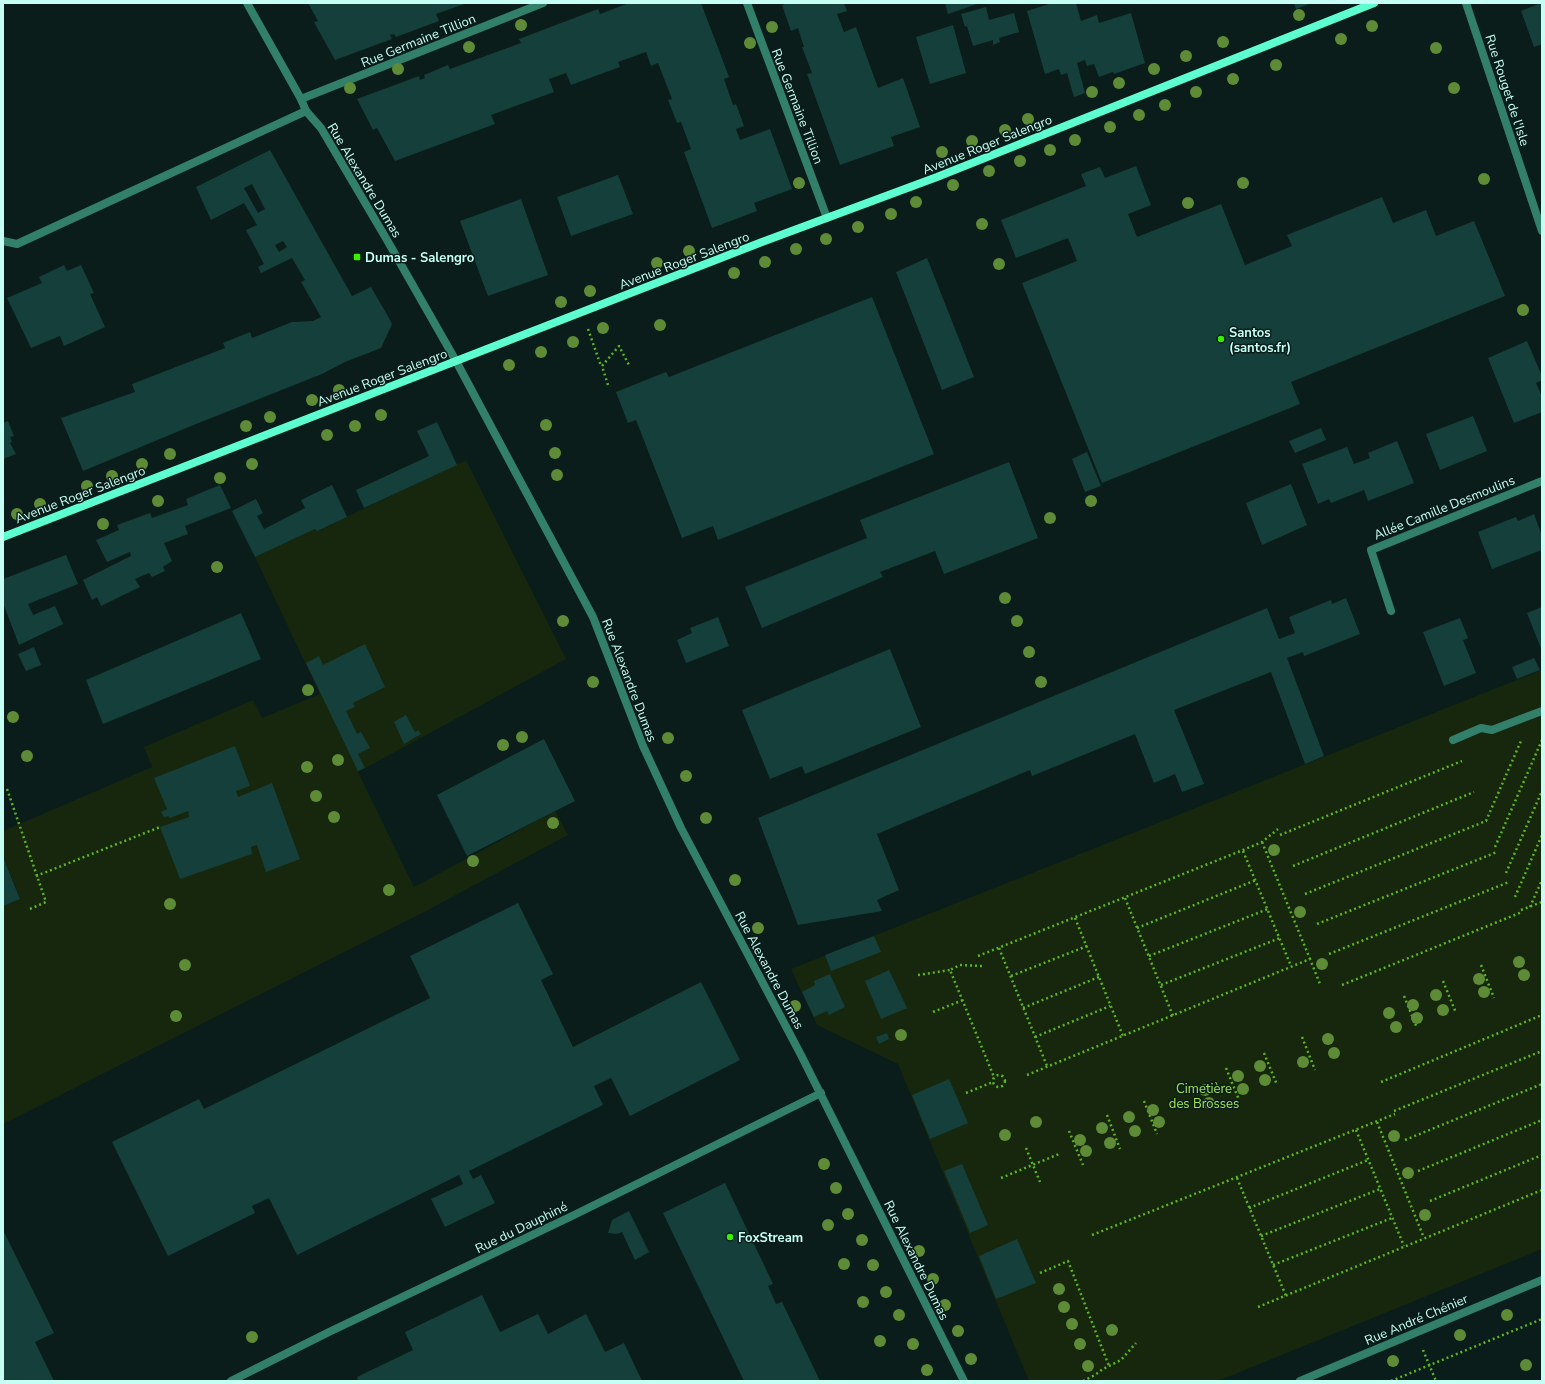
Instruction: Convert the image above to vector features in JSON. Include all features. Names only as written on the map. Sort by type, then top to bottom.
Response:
[{"type":"street","name":"Rue Alexandre Dumas","points":[[246,3],[301,98],[306,111],[321,128],[456,361],[593,617],[643,746],[681,828],[821,1093],[964,1381]]},
{"type":"street","name":"Rue Germaine Tillion","points":[[301,98],[544,3]]},
{"type":"street","name":"Rue Germaine Tillion","points":[[747,3],[827,218]]},
{"type":"street","name":"Avenue Roger Salengro","points":[[3,537],[582,312],[827,218],[937,178],[1374,3]]},
{"type":"street","name":"Rue Rouget de l'Isle","points":[[1466,3],[1542,231]]},
{"type":"street","points":[[3,241],[17,244],[306,111]]},
{"type":"street","name":"Allée Camille Desmoulins","points":[[1390,611],[1371,550],[1542,481]]},
{"type":"street","points":[[1453,740],[1481,728],[1492,730],[1542,711]]},
{"type":"street","name":"Rue du Dauphiné","points":[[231,1381],[329,1332],[572,1216],[821,1093]]},
{"type":"street","name":"Rue André Chénier","points":[[1300,1381],[1542,1280]]},
{"type":"path","points":[[582,312],[608,385]]},
{"type":"path","points":[[602,366],[619,346],[630,367]]},
{"type":"path","points":[[1496,847],[1542,740]]},
{"type":"path","points":[[1304,894],[1486,821],[1520,741]]},
{"type":"path","points":[[1280,835],[1462,761]]},
{"type":"path","points":[[7,789],[46,902],[30,909]]},
{"type":"path","points":[[1506,873],[1542,791]]},
{"type":"path","points":[[1293,866],[1474,792]]},
{"type":"path","points":[[36,876],[160,827]]},
{"type":"path","points":[[978,956],[1262,842],[1278,829]]},
{"type":"path","points":[[1515,896],[1542,835]]},
{"type":"path","points":[[1262,842],[1320,984]]},
{"type":"path","points":[[1243,850],[1291,966]]},
{"type":"path","points":[[1317,924],[1497,852]]},
{"type":"path","points":[[1137,928],[1256,880]]},
{"type":"path","points":[[1530,907],[1542,880]]},
{"type":"path","points":[[1329,954],[1509,882]]},
{"type":"path","points":[[1125,898],[1174,1016]]},
{"type":"path","points":[[1342,985],[1542,902]]},
{"type":"path","points":[[1148,956],[1268,909]]},
{"type":"path","points":[[1075,918],[1123,1036]]},
{"type":"path","points":[[1161,985],[1280,938]]},
{"type":"path","points":[[1011,976],[1087,946]]},
{"type":"path","points":[[999,948],[1047,1066]]},
{"type":"path","points":[[1027,1075],[1310,959]]},
{"type":"path","points":[[918,975],[950,970],[960,965],[982,966]]},
{"type":"path","points":[[1481,965],[1494,998]]},
{"type":"path","points":[[950,970],[994,1077],[993,1082]]},
{"type":"path","points":[[1023,1008],[1099,977]]},
{"type":"path","points":[[1443,981],[1456,1013]]},
{"type":"path","points":[[1404,996],[1418,1028]]},
{"type":"path","points":[[933,1012],[963,1000]]},
{"type":"path","points":[[1035,1037],[1110,1006]]},
{"type":"path","points":[[1381,1082],[1542,1015]]},
{"type":"path","points":[[1302,1037],[1315,1070]]},
{"type":"path","points":[[1092,1235],[1376,1122],[1542,1051]]},
{"type":"path","points":[[1264,1052],[1277,1085]]},
{"type":"path","points":[[1226,1068],[1239,1100]]},
{"type":"path","points":[[993,1082],[993,1084],[998,1087],[1002,1086],[1005,1082],[1002,1075],[997,1074],[994,1077]]},
{"type":"path","points":[[966,1093],[993,1082]]},
{"type":"path","points":[[1405,1140],[1542,1084]]},
{"type":"path","points":[[1144,1101],[1157,1134]]},
{"type":"path","points":[[1107,1116],[1120,1149]]},
{"type":"path","points":[[1418,1171],[1542,1120]]},
{"type":"path","points":[[1376,1122],[1424,1238]]},
{"type":"path","points":[[1356,1130],[1404,1246]]},
{"type":"path","points":[[1069,1131],[1083,1165]]},
{"type":"path","points":[[1026,1148],[1040,1182]]},
{"type":"path","points":[[1001,1178],[1059,1154]]},
{"type":"path","points":[[1430,1201],[1542,1155]]},
{"type":"path","points":[[1249,1208],[1368,1160]]},
{"type":"path","points":[[1237,1178],[1286,1296]]},
{"type":"path","points":[[1261,1236],[1380,1189]]},
{"type":"path","points":[[1258,1307],[1542,1190]]},
{"type":"path","points":[[1273,1265],[1392,1218]]},
{"type":"path","points":[[1040,1273],[1068,1261],[1109,1366]]},
{"type":"path","points":[[1391,1381],[1542,1319]]},
{"type":"path","points":[[1416,1332],[1436,1381]]},
{"type":"path","points":[[1083,1380],[1121,1360],[1136,1343]]},
{"type":"green space","points":[[466,460],[566,659],[358,772],[414,887],[555,811],[568,835],[426,911],[3,1124],[3,906],[20,898],[3,857],[3,831],[152,767],[144,747],[253,700],[262,718],[320,694],[255,557],[315,529],[317,531]]},
{"type":"green space","name":"Cimetière des Brosses","points":[[1542,670],[1542,1249],[1218,1381],[1029,1381],[898,1064],[817,1025],[791,969]]},
{"type":"building","points":[[308,3],[467,3],[436,14],[439,21],[396,37],[394,34],[390,35],[392,39],[335,60],[314,22],[318,21]]},
{"type":"building","points":[[629,3],[701,3],[729,77],[724,79],[733,105],[736,104],[744,126],[736,129],[740,140],[770,129],[792,189],[754,203],[757,211],[712,228],[684,152],[691,149],[681,122],[677,123],[668,100],[672,99],[658,63],[651,66],[646,52],[618,62],[620,67],[571,85],[566,73],[549,79],[554,92],[491,115],[495,124],[395,161],[377,128],[373,130],[357,99],[419,76],[420,80],[425,78],[424,75],[448,65],[450,69],[521,43],[519,39],[598,9],[600,14]]},
{"type":"building","points":[[788,3],[844,3],[847,11],[837,14],[844,32],[856,27],[878,88],[903,78],[920,127],[891,137],[894,146],[840,165],[807,74],[812,73],[802,47],[804,47],[798,28],[791,31],[782,5]]},
{"type":"building","points":[[945,3],[980,3],[948,14]]},
{"type":"building","points":[[1052,3],[1076,3],[1081,21],[1097,15],[1099,23],[1131,13],[1145,63],[1114,74],[1113,72],[1099,77],[1094,64],[1087,66],[1085,60],[1077,63],[1085,93],[1074,97],[1067,73],[1061,75],[1059,69],[1045,74],[1027,11]]},
{"type":"building","points":[[1294,3],[1312,3],[1296,9]]},
{"type":"building","points":[[1541,3],[1542,44],[1534,47],[1521,11]]},
{"type":"building","points":[[986,7],[989,20],[1014,13],[1019,32],[999,38],[1000,42],[993,45],[993,40],[973,46],[967,26],[965,27],[961,14]]},
{"type":"building","points":[[953,25],[966,73],[930,84],[916,37]]},
{"type":"building","points":[[270,150],[352,296],[371,287],[392,324],[381,348],[345,362],[322,374],[83,471],[61,418],[135,392],[132,384],[225,348],[223,343],[250,332],[252,338],[292,322],[313,321],[321,317],[301,282],[305,280],[292,258],[261,273],[258,267],[264,264],[246,230],[257,225],[244,203],[211,220],[196,187]],"holes":[[[252,184],[265,209],[258,213],[244,188]],[[283,241],[287,247],[279,252],[275,245]]]},
{"type":"building","name":"Santos (santos.fr)","points":[[1136,166],[1151,205],[1128,214],[1137,237],[1221,204],[1245,265],[1292,246],[1287,235],[1382,197],[1393,223],[1426,210],[1436,236],[1474,221],[1505,296],[1291,382],[1300,404],[1102,483],[1022,283],[1077,261],[1068,238],[1016,258],[1001,220],[1086,186],[1081,174],[1100,167],[1105,178]]},
{"type":"building","points":[[618,175],[633,214],[571,236],[557,197]]},
{"type":"building","points":[[521,199],[548,275],[488,296],[460,221]]},
{"type":"building","points":[[927,258],[974,377],[942,390],[896,272]]},
{"type":"building","points":[[64,265],[67,271],[81,265],[94,293],[90,294],[105,327],[64,346],[60,336],[31,348],[7,298],[42,283],[39,277]]},
{"type":"building","points":[[872,297],[934,454],[718,540],[713,526],[682,538],[636,420],[628,423],[616,392],[666,372],[669,377]]},
{"type":"building","points":[[1527,341],[1542,376],[1542,380],[1536,383],[1542,397],[1542,412],[1514,423],[1488,358]]},
{"type":"building","points":[[1473,416],[1487,451],[1440,470],[1426,434]]},
{"type":"building","points":[[8,421],[14,436],[10,437],[12,442],[10,443],[16,454],[3,459],[3,423]]},
{"type":"building","points":[[437,422],[457,465],[364,508],[356,490],[429,456],[417,431]]},
{"type":"building","points":[[1321,428],[1326,440],[1295,453],[1289,441]]},
{"type":"building","points":[[1397,441],[1414,483],[1368,501],[1364,490],[1331,503],[1329,499],[1318,504],[1302,464],[1347,447],[1354,464],[1370,458],[1368,453]]},
{"type":"building","points":[[1087,452],[1101,486],[1085,492],[1072,459]]},
{"type":"building","points":[[1009,462],[1038,538],[944,574],[935,551],[880,572],[883,577],[762,628],[745,587],[867,538],[860,520]]},
{"type":"building","points":[[1291,484],[1307,525],[1262,545],[1246,503]]},
{"type":"building","points":[[220,485],[231,508],[185,526],[188,534],[164,543],[172,561],[163,567],[165,571],[152,577],[149,573],[135,579],[140,587],[101,606],[97,597],[92,600],[83,580],[131,556],[130,552],[107,562],[96,540],[119,530],[117,525],[150,513],[152,518],[188,505],[186,499]]},
{"type":"building","points":[[332,485],[347,517],[317,531],[315,529],[255,557],[232,511],[256,499],[263,513],[257,516],[264,529],[305,508],[301,500]]},
{"type":"building","points":[[1534,514],[1542,536],[1542,550],[1492,569],[1478,532],[1516,517],[1518,521]]},
{"type":"building","points":[[66,555],[78,584],[28,604],[33,615],[55,606],[63,624],[19,645],[3,603],[3,579]]},
{"type":"building","points":[[1346,598],[1360,634],[1304,656],[1303,652],[1287,658],[1324,756],[1305,764],[1271,672],[1174,710],[1204,784],[1182,792],[1175,774],[1154,783],[1135,734],[1032,776],[1030,770],[877,834],[899,890],[877,900],[882,911],[798,925],[758,818],[1267,608],[1279,639],[1295,633],[1289,617],[1331,600],[1332,604]]},
{"type":"building","points":[[1542,607],[1542,651],[1527,613]]},
{"type":"building","points":[[241,613],[261,659],[103,724],[86,680]]},
{"type":"building","points":[[718,617],[729,646],[686,663],[677,640],[692,633],[690,628]]},
{"type":"building","points":[[1460,618],[1468,638],[1463,640],[1476,673],[1444,686],[1423,632]]},
{"type":"building","points":[[365,644],[385,687],[353,703],[355,707],[346,711],[357,734],[361,732],[370,748],[358,754],[365,768],[358,771],[306,663],[319,656],[323,665]]},
{"type":"building","points":[[34,647],[41,665],[26,671],[18,654]]},
{"type":"building","points":[[890,649],[921,727],[805,774],[802,766],[770,779],[742,710]]},
{"type":"building","points":[[1534,658],[1540,670],[1517,679],[1512,667]]},
{"type":"building","points":[[406,715],[415,732],[418,730],[421,734],[404,744],[394,722]]},
{"type":"building","points":[[544,739],[575,801],[467,856],[437,795]]},
{"type":"building","points":[[235,746],[250,786],[236,791],[238,797],[272,783],[300,859],[266,872],[257,845],[251,847],[252,854],[180,879],[160,827],[189,817],[188,811],[170,818],[168,816],[164,817],[161,812],[167,809],[154,778]]},
{"type":"building","points":[[3,857],[20,899],[3,906]]},
{"type":"building","points":[[518,903],[553,974],[541,980],[573,1047],[701,982],[740,1060],[630,1116],[611,1078],[594,1086],[603,1105],[469,1171],[473,1179],[481,1175],[495,1203],[445,1227],[431,1199],[463,1184],[459,1175],[297,1255],[269,1198],[252,1206],[255,1213],[168,1256],[112,1142],[199,1099],[204,1109],[430,998],[410,956]]},
{"type":"building","points":[[874,936],[881,952],[831,971],[825,955]]},
{"type":"building","points":[[889,970],[907,1008],[881,1019],[865,981]]},
{"type":"building","points":[[830,974],[845,1007],[829,1015],[827,1011],[814,1017],[802,992],[815,985],[814,981]]},
{"type":"building","points":[[887,1033],[889,1039],[879,1044],[876,1037]]},
{"type":"building","points":[[949,1079],[968,1123],[930,1139],[912,1095]]},
{"type":"building","points":[[962,1164],[988,1225],[970,1233],[944,1171]]},
{"type":"building","points":[[725,1183],[773,1284],[768,1286],[776,1304],[782,1302],[820,1381],[744,1381],[663,1213]]},
{"type":"building","points":[[629,1211],[649,1252],[635,1260],[622,1232],[617,1234],[608,1233],[612,1220]]},
{"type":"building","points":[[3,1230],[54,1333],[35,1342],[54,1381],[3,1381]]},
{"type":"building","points":[[1017,1239],[1036,1283],[996,1299],[979,1256]]},
{"type":"building","points":[[482,1295],[500,1332],[538,1314],[548,1334],[586,1314],[605,1352],[624,1343],[642,1381],[358,1381],[357,1377],[413,1350],[405,1332]]},
{"type":"place","name":"Dumas - Salengro","points":[[357,257]]},
{"type":"place","name":"Santos (santos.fr)","points":[[1221,339]]},
{"type":"place","name":"FoxStream","points":[[730,1237]]}]
